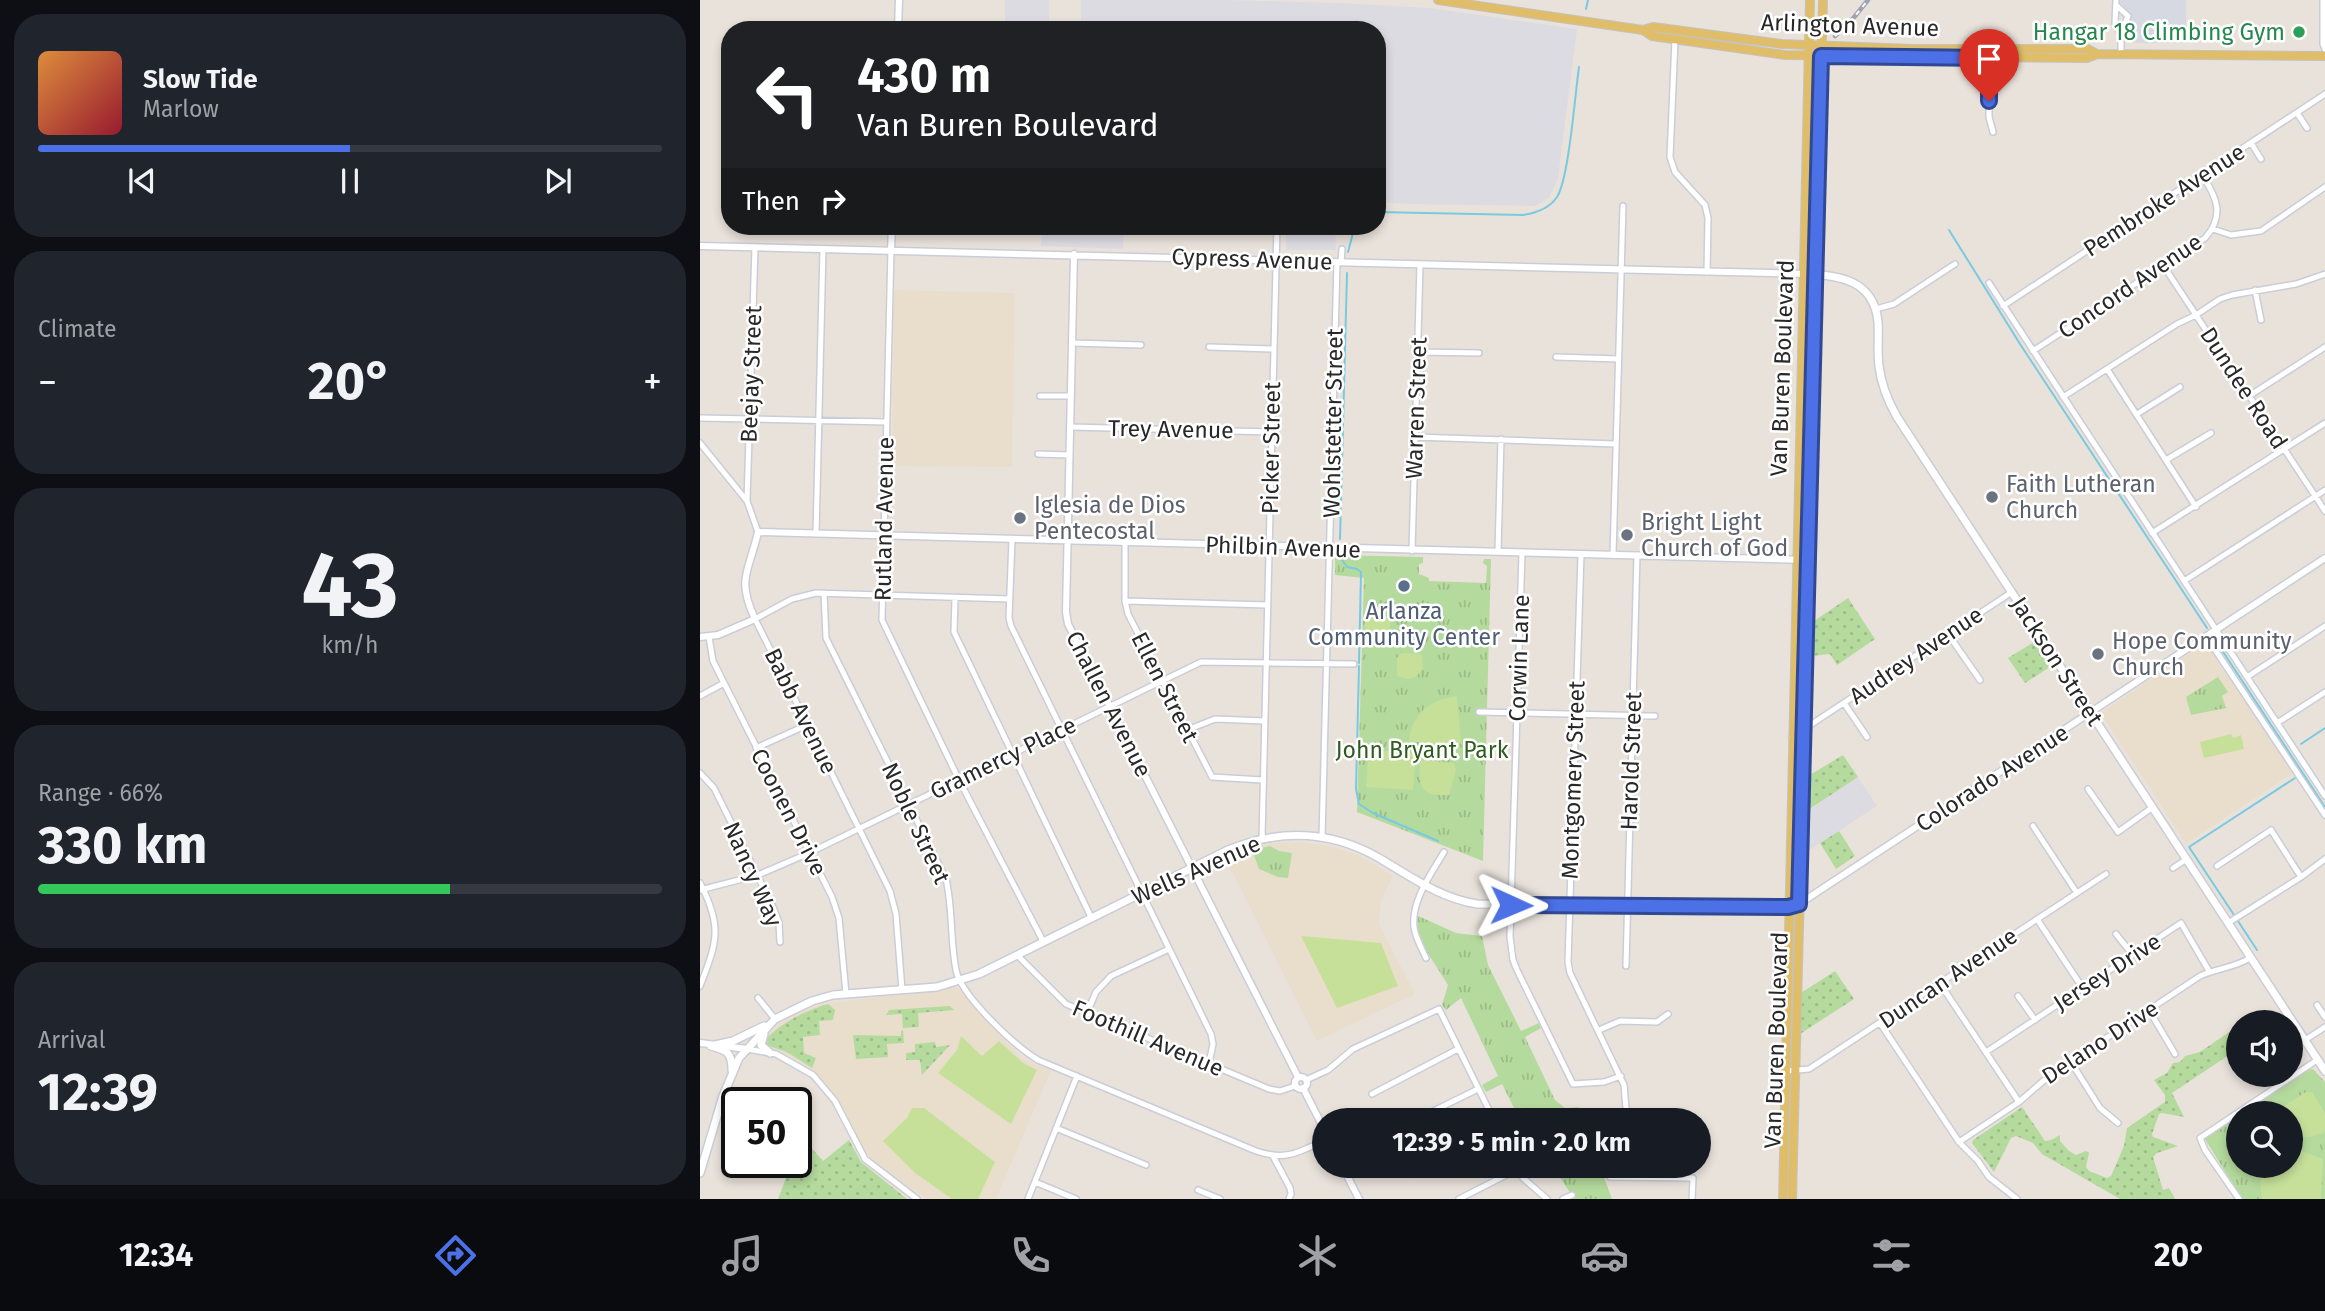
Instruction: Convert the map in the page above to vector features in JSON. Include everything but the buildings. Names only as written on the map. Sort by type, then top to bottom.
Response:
[{"type":"main road","name":"Arlington Avenue","points":[[1438,0],[1643,30],[1653,27],[1702,35],[1809,45],[1913,49],[2088,49],[2097,54]]},
{"type":"main road","name":"Van Buren Boulevard","points":[[1790,1199],[1788,907],[1810,0]]},
{"type":"main road","name":"Van Buren Boulevard","points":[[1783,1199],[1799,904],[1823,0]]},
{"type":"main road","name":"Arlington Avenue","points":[[1643,30],[1651,36],[1773,54],[1809,56],[2325,56]]},
{"type":"main road","points":[[1675,39],[1677,34],[1702,35]]},
{"type":"main road","points":[[1808,110],[1814,121],[1813,136],[1818,144]]},
{"type":"main road","points":[[1808,144],[1813,150],[1813,175],[1817,187]]},
{"type":"main road","points":[[1805,274],[1839,276],[1855,284],[1873,302],[1876,309]]},
{"type":"main road","name":"Jackson Street","points":[[1876,309],[1878,365],[1890,404],[2325,1071]]},
{"type":"main road","points":[[1801,413],[1812,414]]},
{"type":"main road","points":[[1790,799],[1796,810],[1795,848],[1800,861]]},
{"type":"main road","name":"Wells Avenue","points":[[700,1173],[723,1096],[739,1059],[771,1023],[812,1001],[846,994],[937,987],[959,981],[1236,847],[1262,838],[1292,835],[1345,842],[1367,851],[1424,886],[1459,901],[1477,904],[1788,907],[1799,904]]},
{"type":"main road","points":[[710,1046],[733,1041],[771,1023]]},
{"type":"main road","points":[[770,1053],[761,1043],[771,1023]]},
{"type":"main road","points":[[710,1046],[726,1050],[730,1055],[732,1074]]},
{"type":"main road","points":[[1783,1181],[1787,1183],[1790,1199]]},
{"type":"street","points":[[898,21],[899,0]]},
{"type":"street","points":[[2323,0],[2325,49]]},
{"type":"street","points":[[2116,3],[2115,23],[2121,34]]},
{"type":"street","points":[[2116,3],[2128,16],[2121,34],[2121,54]]},
{"type":"street","points":[[1675,39],[1670,157],[1675,172],[1705,205],[1708,218],[1707,272]]},
{"type":"street","points":[[1989,48],[1989,117],[1993,132]]},
{"type":"street","name":"Pembroke Avenue","points":[[2003,306],[2325,94]]},
{"type":"street","points":[[2297,113],[2307,128]]},
{"type":"street","points":[[2251,143],[2261,159]]},
{"type":"street","name":"Concord Avenue","points":[[2033,351],[2204,238],[2213,229],[2217,202],[2202,175]]},
{"type":"street","points":[[2213,229],[2231,235],[2260,232],[2324,188]]},
{"type":"street","points":[[1613,555],[1623,206]]},
{"type":"street","name":"Rutland Avenue","points":[[892,235],[882,620],[959,779],[1043,941]]},
{"type":"street","name":"Picker Street","points":[[1262,838],[1277,235]]},
{"type":"street","name":"Cypress Avenue","points":[[700,246],[1805,274]]},
{"type":"street","name":"Beejay Street","points":[[747,500],[755,247]]},
{"type":"street","points":[[816,534],[823,249]]},
{"type":"street","name":"Wohlstetter Street","points":[[1322,837],[1329,548],[1339,262],[1342,249]]},
{"type":"street","name":"Challen Avenue","points":[[1074,254],[1067,541],[1068,624],[1298,1077]]},
{"type":"street","points":[[1876,309],[1894,304],[1955,264]]},
{"type":"street","name":"Warren Street","points":[[1412,551],[1420,265]]},
{"type":"street","name":"Dundee Road","points":[[2163,265],[2325,511]]},
{"type":"street","points":[[2063,397],[2220,299],[2310,280],[2325,274]]},
{"type":"street","points":[[1989,283],[2325,796]]},
{"type":"street","points":[[2255,290],[2261,320]]},
{"type":"street","points":[[1072,343],[1140,345]]},
{"type":"street","points":[[1209,347],[1274,349]]},
{"type":"street","points":[[2249,396],[2325,347]]},
{"type":"street","points":[[1418,352],[1479,353]]},
{"type":"street","points":[[1556,357],[1619,359]]},
{"type":"street","points":[[2107,369],[2196,507]]},
{"type":"street","points":[[2137,414],[2180,387]]},
{"type":"street","points":[[1040,396],[1071,396]]},
{"type":"street","points":[[700,418],[887,422]]},
{"type":"street","points":[[2152,533],[2325,423]]},
{"type":"street","name":"Trey Avenue","points":[[1070,427],[1272,432]]},
{"type":"street","points":[[2166,460],[2211,433]]},
{"type":"street","points":[[1415,437],[1616,444]]},
{"type":"street","points":[[1498,552],[1501,439]]},
{"type":"street","points":[[700,443],[747,500],[758,532]]},
{"type":"street","points":[[700,459],[705,450]]},
{"type":"street","points":[[1038,454],[1069,455]]},
{"type":"street","points":[[2184,581],[2325,490]]},
{"type":"street","name":"Philbin Avenue","points":[[758,532],[1808,560]]},
{"type":"street","name":"Babb Avenue","points":[[758,532],[744,586],[745,597],[894,903],[902,990]]},
{"type":"street","points":[[1012,539],[1011,626],[1211,1034],[1213,1044],[1209,1063]]},
{"type":"street","name":"Ellen Street","points":[[1125,543],[1125,601],[1128,614],[1212,777],[1263,780]]},
{"type":"street","name":"Corwin Lane","points":[[1522,553],[1511,905],[1513,960],[1573,1084],[1604,1082],[1621,1076]]},
{"type":"street","name":"Montgomery Street","points":[[1581,554],[1568,962],[1570,973],[1621,1076],[1627,1108]]},
{"type":"street","name":"Harold Street","points":[[1626,966],[1637,555]]},
{"type":"street","name":"Colorado Avenue","points":[[1799,904],[2325,558]]},
{"type":"street","name":"Audrey Avenue","points":[[1792,737],[2012,592]]},
{"type":"street","points":[[700,637],[709,637],[755,619],[805,595],[824,593],[1010,599]]},
{"type":"street","name":"Noble Street","points":[[824,593],[826,638],[946,879],[950,896],[955,968],[959,981],[976,1003],[1017,1046],[1038,1060],[1273,1156]]},
{"type":"street","points":[[955,598],[954,632],[1091,917]]},
{"type":"street","points":[[1125,601],[1267,605]]},
{"type":"street","points":[[2247,677],[2325,626]]},
{"type":"street","points":[[1948,634],[1980,680]]},
{"type":"street","points":[[2206,636],[2325,815]]},
{"type":"street","name":"Coonen Drive","points":[[709,637],[713,661],[832,897],[839,918],[846,994]]},
{"type":"street","name":"Gramercy Place","points":[[701,888],[758,876],[1201,662],[1354,664]]},
{"type":"street","points":[[700,696],[724,683]]},
{"type":"street","points":[[2277,723],[2325,692]]},
{"type":"street","points":[[1844,703],[1867,737]]},
{"type":"street","points":[[1803,710],[1819,718]]},
{"type":"street","points":[[1479,712],[1656,716]]},
{"type":"street","points":[[1187,730],[1215,719],[1265,721]]},
{"type":"street","points":[[756,748],[807,724]]},
{"type":"street","name":"Nancy Way","points":[[700,773],[714,788],[758,876],[779,923],[780,942]]},
{"type":"street","points":[[2088,789],[2118,832],[2153,807]]},
{"type":"street","points":[[2033,826],[2077,893]]},
{"type":"street","points":[[2217,866],[2271,830],[2301,877]]},
{"type":"street","points":[[1426,958],[1414,929],[1414,911],[1424,886],[1444,852]]},
{"type":"street","points":[[2172,868],[2187,859]]},
{"type":"street","points":[[2228,923],[2325,859]]},
{"type":"street","name":"Duncan Avenue","points":[[1790,1071],[1809,1069],[2106,874]]},
{"type":"street","points":[[700,986],[715,948],[716,925],[701,888]]},
{"type":"street","points":[[2037,919],[2082,987]]},
{"type":"street","name":"Jersey Drive","points":[[1986,1052],[2181,923],[2209,971]]},
{"type":"street","points":[[2116,934],[2132,954]]},
{"type":"street","points":[[1087,1013],[1097,992],[1111,976],[1169,949]]},
{"type":"street","name":"Foothill Avenue","points":[[1017,955],[1066,1004],[1274,1091],[1295,1086]]},
{"type":"street","name":"Delano Drive","points":[[1959,1142],[2019,1102],[2037,1084],[2209,971],[2238,965],[2250,958]]},
{"type":"street","points":[[1939,982],[2019,1102]]},
{"type":"street","points":[[2018,996],[2035,1020]]},
{"type":"street","points":[[758,998],[771,1023]]},
{"type":"street","points":[[2317,1005],[2325,1017]]},
{"type":"street","points":[[1307,1080],[1328,1070],[1353,1049],[1439,1009],[1488,1108]]},
{"type":"street","points":[[2149,1010],[2175,1054]]},
{"type":"street","points":[[1599,1030],[1620,1021],[1657,1022],[1668,1014]]},
{"type":"street","points":[[1880,1023],[1959,1142],[1990,1178],[2017,1199]]},
{"type":"street","points":[[2305,1040],[2325,1027]]},
{"type":"street","points":[[700,1043],[770,1053],[787,1058],[813,1075],[835,1101],[865,1159],[917,1199]]},
{"type":"street","points":[[1372,1094],[1458,1049]]},
{"type":"street","points":[[2239,1199],[2205,1150],[2200,1138],[2318,1060]]},
{"type":"street","points":[[2071,1062],[2100,1108],[2118,1123]]},
{"type":"street","points":[[1028,1199],[1077,1076]]},
{"type":"street","points":[[1307,1080],[1302,1076],[1294,1082],[1295,1086],[1303,1088],[1313,1108]]},
{"type":"street","points":[[1303,1088],[1307,1085],[1307,1080]]},
{"type":"street","points":[[1439,1108],[1478,1089]]},
{"type":"street","points":[[1056,1128],[1146,1165]]},
{"type":"street","points":[[1289,1199],[1290,1188],[1273,1156],[1290,1155],[1312,1146]]},
{"type":"street","points":[[1348,1178],[1359,1199]]},
{"type":"street","points":[[1459,1199],[1498,1178]]},
{"type":"street","points":[[1523,1178],[1547,1199]]},
{"type":"street","points":[[1692,1199],[1693,1178]]},
{"type":"street","points":[[1035,1182],[1076,1199]]},
{"type":"street","points":[[1198,1191],[1220,1199]]},
{"type":"street","points":[[1563,1199],[1572,1195]]},
{"type":"shaded area","points":[[1005,0],[1049,0],[1049,21],[1005,21]]},
{"type":"shaded area","points":[[1081,0],[1225,0],[1431,8],[1577,29],[1558,178],[1549,198],[1535,206],[1386,203],[1386,21],[1081,21]]},
{"type":"shaded area","points":[[2119,0],[2186,0],[2186,43],[2133,43],[2124,33],[2130,22],[2130,15]]},
{"type":"shaded area","points":[[1042,235],[1124,235],[1123,249],[1041,246]]},
{"type":"shaded area","points":[[1286,235],[1335,235],[1336,250],[1286,250]]},
{"type":"shaded area","points":[[894,290],[1015,293],[1012,467],[892,466]]},
{"type":"shaded area","points":[[2207,641],[2293,773],[2186,844],[2101,713]]},
{"type":"shaded area","points":[[1858,777],[1877,806],[1805,853],[1806,812]]},
{"type":"shaded area","points":[[1302,842],[1329,846],[1359,855],[1393,876],[1381,900],[1379,924],[1415,994],[1317,1041],[1226,859],[1249,848],[1273,843]]},
{"type":"shaded area","points":[[957,987],[1022,1059],[1051,1070],[996,1199],[927,1199],[878,1166],[863,1149],[840,1101],[815,1071],[786,1054],[765,1047],[763,1040],[779,1024],[821,1004]]},
{"type":"green space","name":"John Bryant Park","points":[[1335,555],[1423,557],[1423,563],[1419,564],[1419,574],[1429,578],[1429,581],[1486,583],[1487,566],[1483,563],[1484,559],[1491,559],[1483,861],[1357,812],[1364,578],[1335,575]]},
{"type":"green space","points":[[1848,598],[1875,639],[1837,665],[1830,654],[1811,656],[1811,623]]},
{"type":"green space","points":[[1365,615],[1390,616],[1390,640],[1365,640]]},
{"type":"green space","points":[[2034,642],[2050,667],[2025,683],[2008,658]]},
{"type":"green space","points":[[1401,653],[1422,654],[1423,669],[1416,677],[1407,679],[1397,676],[1397,658]]},
{"type":"green space","points":[[2218,677],[2228,692],[2222,696],[2226,708],[2191,715],[2186,697]]},
{"type":"green space","points":[[1457,696],[1461,743],[1456,747],[1409,741],[1414,723],[1424,710],[1439,701]]},
{"type":"green space","points":[[2231,734],[2233,738],[2241,735],[2244,749],[2204,758],[2200,742]]},
{"type":"green space","points":[[1369,750],[1416,753],[1413,790],[1366,787]]},
{"type":"green space","points":[[1843,755],[1858,777],[1808,810],[1808,776]]},
{"type":"green space","points":[[1420,760],[1454,763],[1456,770],[1449,795],[1432,794],[1423,788]]},
{"type":"green space","points":[[1839,831],[1855,856],[1836,869],[1820,843]]},
{"type":"green space","points":[[1270,846],[1292,853],[1288,878],[1259,869],[1252,850]]},
{"type":"green space","points":[[1414,914],[1456,933],[1482,936],[1488,965],[1521,1031],[1539,1023],[1541,1028],[1525,1037],[1555,1100],[1565,1108],[1514,1108],[1502,1084],[1486,1092],[1482,1085],[1498,1076],[1461,998],[1446,1010],[1442,1005],[1448,985],[1417,936]]},
{"type":"green space","points":[[1301,936],[1381,943],[1398,986],[1337,1008]]},
{"type":"green space","points":[[1835,971],[1854,999],[1800,1034],[1801,993]]},
{"type":"green space","points":[[828,1004],[835,1010],[833,1020],[819,1021],[820,1035],[803,1037],[804,1053],[816,1058],[812,1068],[787,1052],[766,1045],[765,1040],[786,1023]]},
{"type":"green space","points":[[950,1006],[954,1010],[918,1013],[919,1027],[903,1028],[902,1014],[886,1015],[889,1010]]},
{"type":"green space","points":[[903,1030],[904,1043],[887,1044],[888,1057],[856,1059],[853,1035],[901,1036]]},
{"type":"green space","points":[[2226,1034],[2226,1057],[2172,1093],[2184,1117],[2159,1114],[2152,1134],[2153,1137],[2178,1146],[2153,1157],[2163,1190],[2169,1188],[2175,1199],[2120,1199],[2042,1154],[2033,1143],[2016,1136],[2011,1138],[1994,1172],[1972,1143],[2022,1107],[2045,1141],[2060,1135],[2060,1141],[2069,1151],[2076,1155],[2086,1151],[2089,1153],[2086,1167],[2089,1171],[2107,1178],[2111,1176],[2124,1146],[2127,1128],[2165,1102],[2165,1095],[2154,1080],[2167,1073],[2173,1063],[2200,1052]]},
{"type":"green space","points":[[961,1036],[982,1056],[999,1041],[1023,1063],[1037,1070],[1011,1124],[938,1073],[957,1050]]},
{"type":"green space","points":[[935,1042],[936,1047],[950,1045],[922,1075],[920,1060],[906,1060],[906,1053],[915,1052],[915,1044]]},
{"type":"green space","points":[[2313,1069],[2325,1082],[2325,1199],[2242,1199],[2229,1178],[2303,1178],[2303,1101],[2260,1101],[2281,1087],[2303,1087],[2303,1072]]},
{"type":"green space","points":[[2306,1092],[2312,1092],[2325,1113],[2325,1132],[2303,1137],[2303,1101],[2292,1101]]},
{"type":"green space","points":[[912,1108],[924,1108],[995,1162],[978,1199],[952,1199],[915,1173],[883,1141],[907,1118]]},
{"type":"green space","points":[[2226,1124],[2226,1173],[2205,1139]]},
{"type":"green space","points":[[849,1140],[861,1162],[907,1199],[778,1199],[786,1178],[812,1178],[812,1148],[823,1161]]},
{"type":"green space","points":[[2303,1152],[2323,1159],[2321,1199],[2262,1199],[2261,1178],[2303,1178]]},
{"type":"green space","points":[[1604,1178],[1612,1199],[1574,1199],[1561,1179]]},
{"type":"waterway","points":[[1586,9],[1588,0]]},
{"type":"waterway","points":[[1386,212],[1523,215],[1550,205],[1557,197],[1565,172],[1579,67]]},
{"type":"waterway","points":[[1949,230],[2020,344],[2207,628]]},
{"type":"waterway","points":[[1348,252],[1352,235]]},
{"type":"waterway","points":[[1340,539],[1347,273]]},
{"type":"waterway","points":[[1340,557],[1347,567],[1361,572],[1359,663]]},
{"type":"waterway","points":[[2214,638],[2325,807]]},
{"type":"waterway","points":[[1359,666],[1356,789],[1359,804],[1373,813],[1438,841]]},
{"type":"waterway","points":[[2301,744],[2325,728]]},
{"type":"waterway","points":[[2234,915],[2189,847],[2295,778]]},
{"type":"waterway","points":[[2238,921],[2257,950]]},
{"type":"railway","points":[[1835,36],[1868,0]]},
{"type":"place","name":"Hangar 18 Climbing Gym","points":[[2299,32]]},
{"type":"place","name":"Faith Lutheran Church","points":[[1992,497]]},
{"type":"place","name":"Iglesia de Dios Pentecostal","points":[[1020,518]]},
{"type":"place","name":"Bright Light Church of God","points":[[1627,535]]},
{"type":"place","name":"Arlanza Community Center","points":[[1404,586]]},
{"type":"place","name":"Hope Community Church","points":[[2098,654]]},
{"type":"route","points":[[1511,905],[1788,907],[1799,904],[1821,56],[1989,58],[1989,101]]}]
